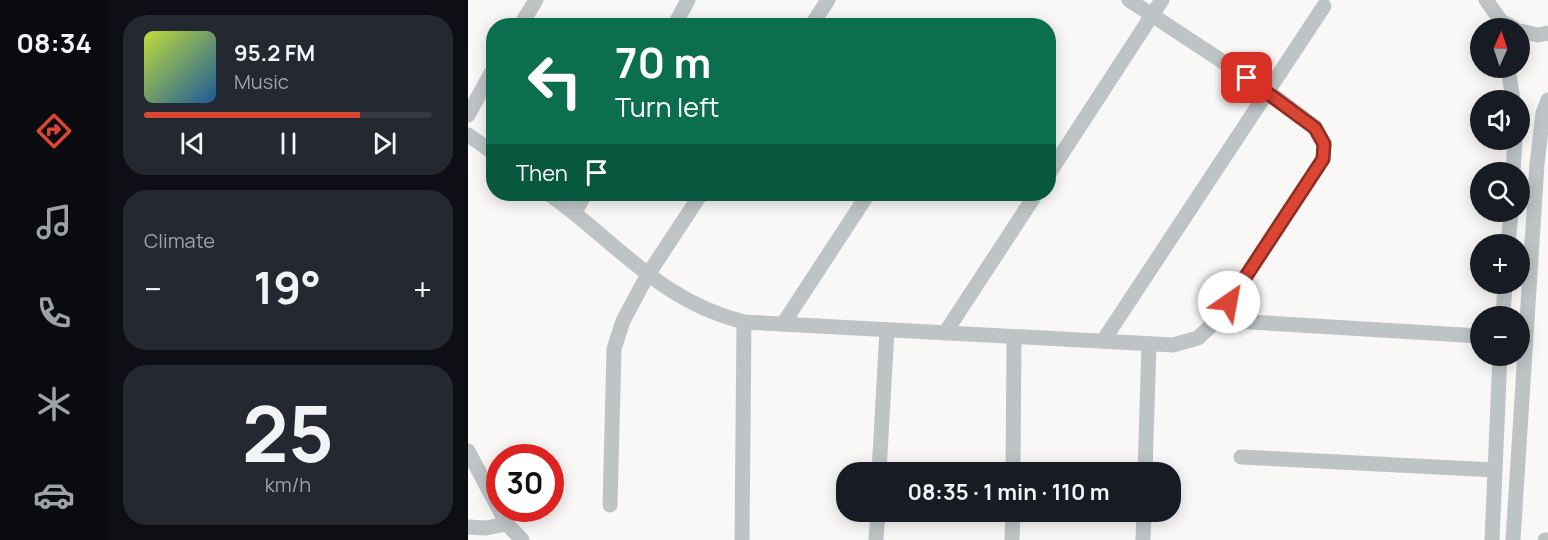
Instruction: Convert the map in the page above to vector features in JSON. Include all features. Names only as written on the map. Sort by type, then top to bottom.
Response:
[{"type":"street","points":[[525,18],[536,0]]},
{"type":"street","points":[[679,18],[688,0]]},
{"type":"street","points":[[816,18],[828,0]]},
{"type":"street","points":[[559,201],[575,212],[647,276],[690,303],[720,316],[744,322],[1173,345],[1198,338],[1217,320],[1323,159],[1324,144],[1315,128],[1266,90],[1129,0]]},
{"type":"street","points":[[1056,163],[1162,0]]},
{"type":"street","points":[[1486,2],[1492,18]]},
{"type":"street","points":[[1486,2],[1499,18]]},
{"type":"street","points":[[1103,341],[1266,90],[1324,6]]},
{"type":"street","points":[[1530,33],[1538,35],[1548,33]]},
{"type":"street","points":[[468,115],[486,82]]},
{"type":"street","points":[[1513,540],[1537,164],[1543,113],[1548,100]]},
{"type":"street","points":[[468,135],[486,147]]},
{"type":"street","points":[[575,212],[581,201]]},
{"type":"street","points":[[610,505],[614,349],[622,321],[647,276],[696,201]]},
{"type":"street","points":[[783,324],[863,201]]},
{"type":"street","points":[[945,333],[1031,201]]},
{"type":"street","points":[[1217,320],[1470,335]]},
{"type":"street","points":[[742,540],[744,322]]},
{"type":"street","points":[[880,462],[887,330]]},
{"type":"street","points":[[1013,462],[1014,337]]},
{"type":"street","points":[[1145,462],[1149,344]]},
{"type":"street","points":[[1492,540],[1500,366]]},
{"type":"street","points":[[468,451],[507,524],[522,540]]},
{"type":"street","points":[[1241,457],[1495,470]]},
{"type":"street","points":[[876,540],[877,522]]},
{"type":"street","points":[[1012,540],[1013,522]]},
{"type":"street","points":[[1143,540],[1144,522]]},
{"type":"street","points":[[468,527],[486,528],[507,524]]},
{"type":"route","points":[[1229,302],[1323,159],[1324,144],[1315,128],[1247,78]]}]
